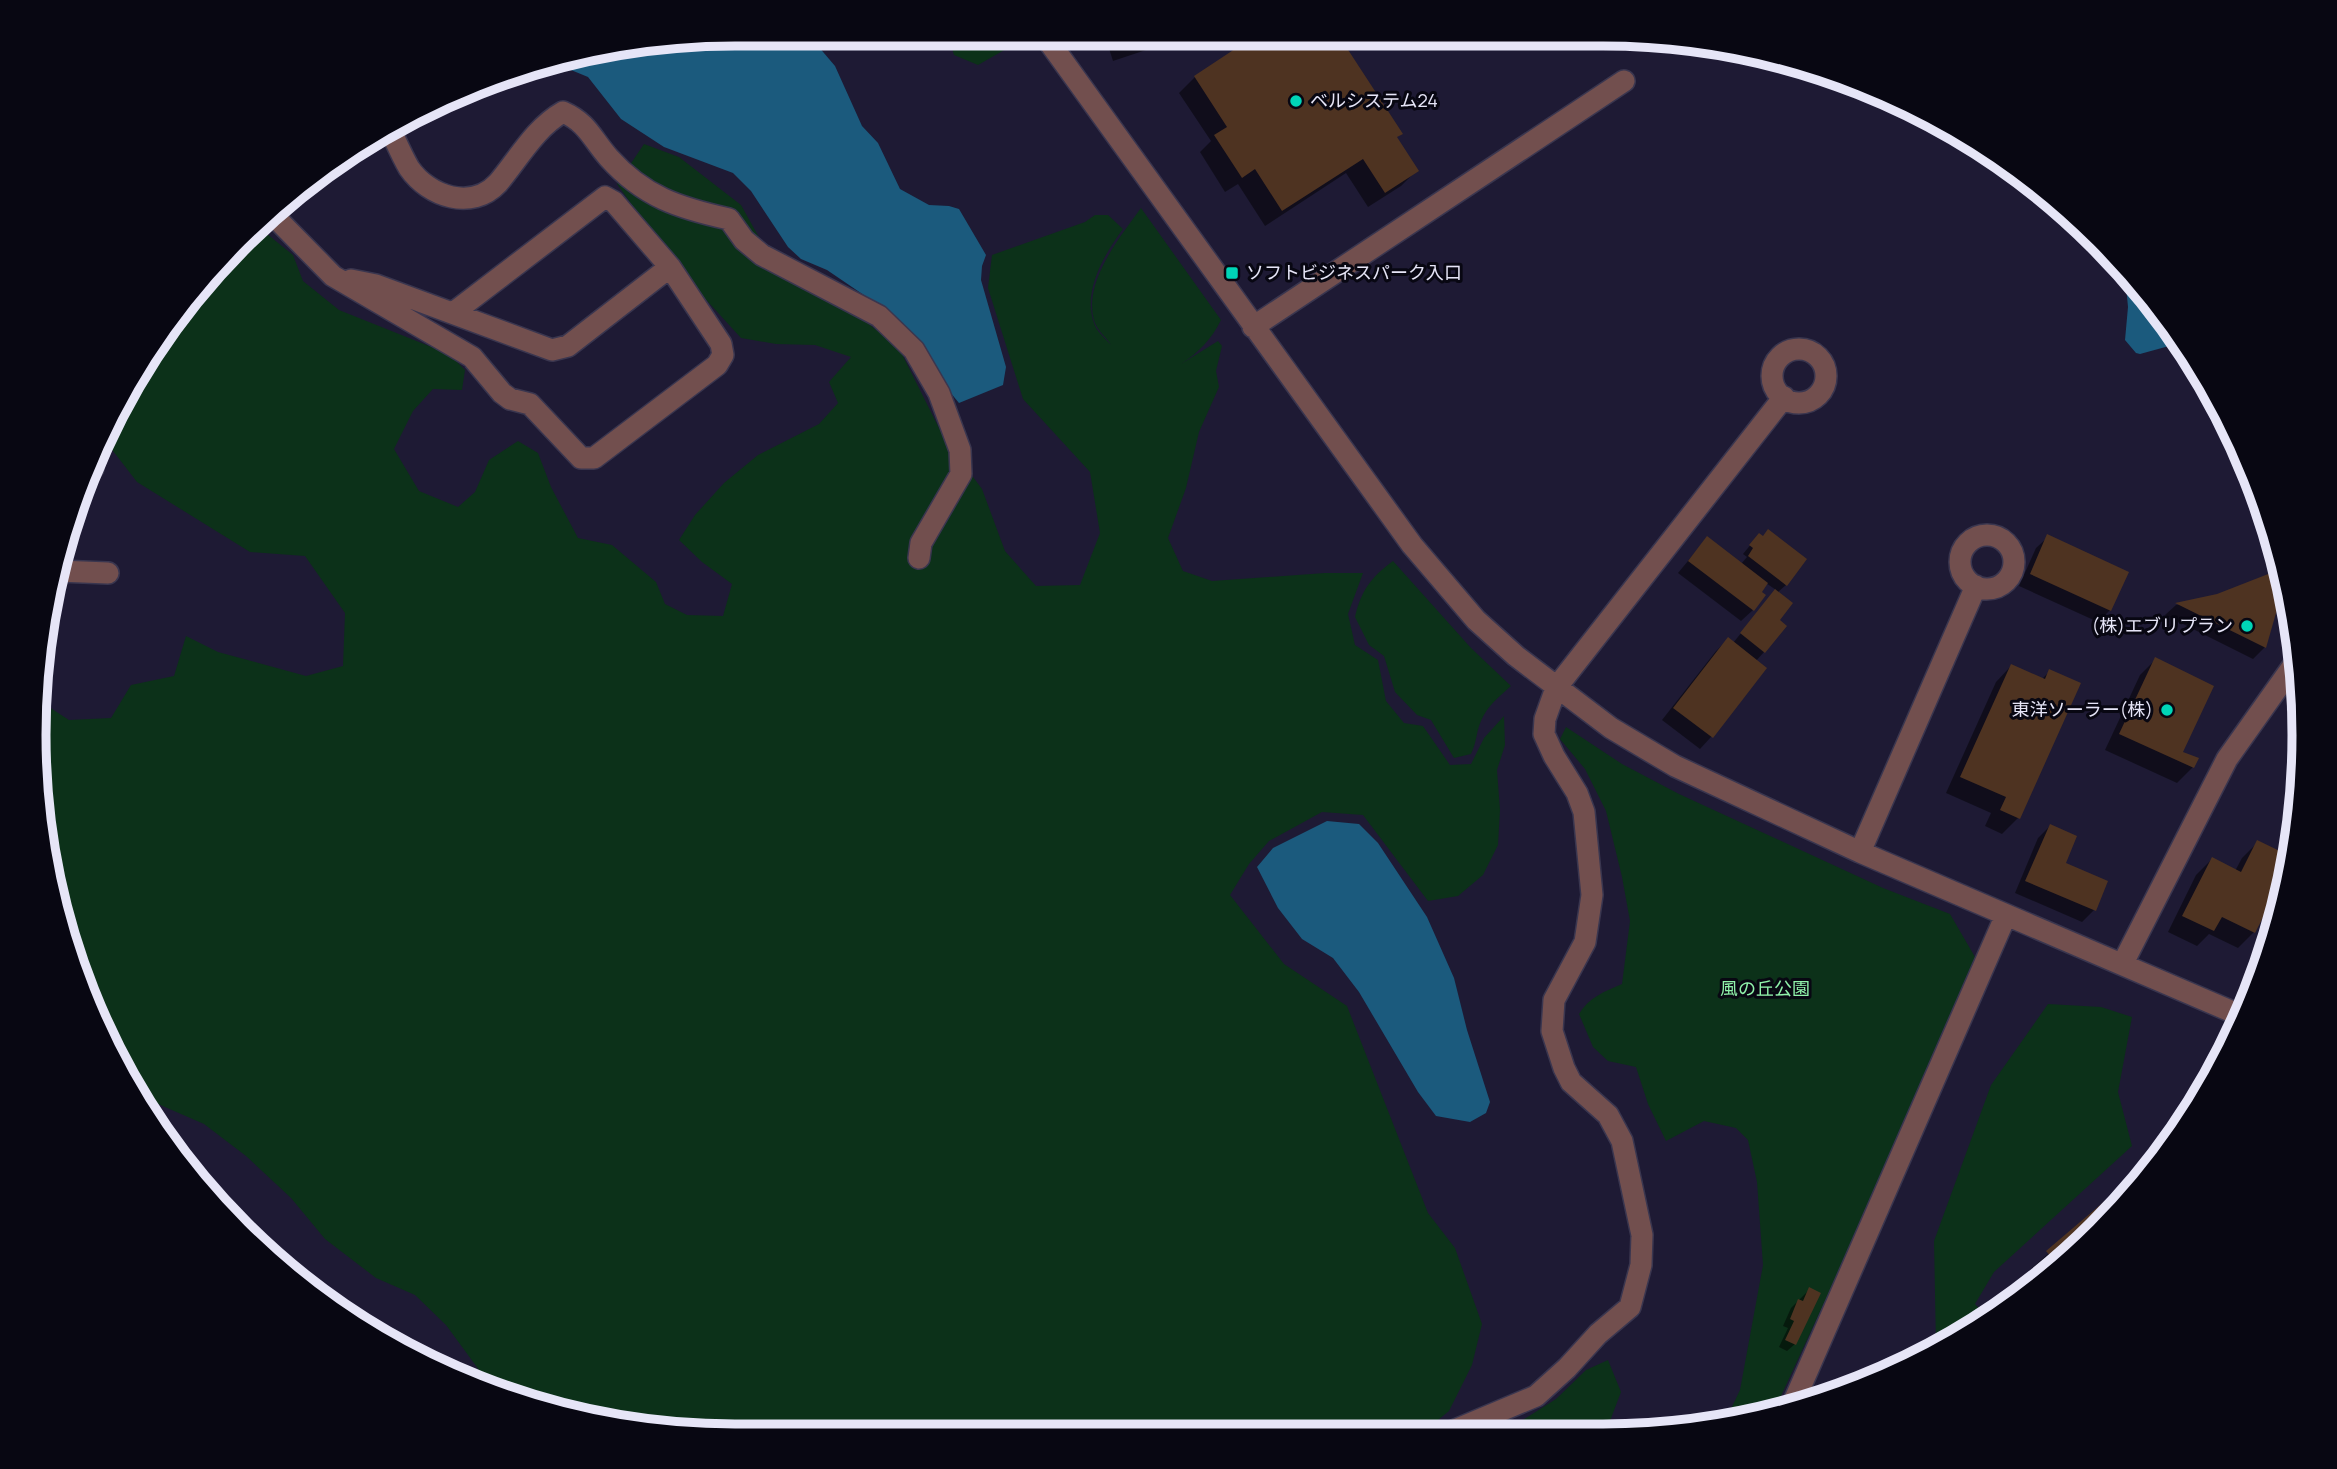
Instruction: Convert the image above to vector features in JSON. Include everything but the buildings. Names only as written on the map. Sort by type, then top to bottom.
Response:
[{"type":"street","points":[[1052,46],[1412,545],[1445,587],[1476,620],[1556,688],[1611,728],[1675,766],[1860,852],[2233,1012]]},
{"type":"street","points":[[1253,327],[1625,81]]},
{"type":"street","points":[[393,136],[410,170],[429,188],[447,197],[465,200],[482,195],[496,184],[549,120],[564,111],[588,128],[606,155],[649,194],[680,208],[729,219],[744,240],[762,255],[879,316],[914,350],[939,393],[960,450],[961,474],[921,543],[919,558]]},
{"type":"street","points":[[277,219],[333,276],[472,356],[502,393],[510,399],[530,404],[577,456],[588,460],[718,365],[723,350],[670,267],[614,202],[605,197],[453,313]]},
{"type":"street","points":[[333,276],[376,285],[558,350],[568,346],[670,267]]},
{"type":"street","points":[[1469,1424],[1536,1396],[1567,1368],[1598,1334],[1630,1307],[1641,1265],[1642,1235],[1622,1141],[1608,1115],[1572,1082],[1564,1068],[1552,1031],[1554,1000],[1585,942],[1592,895],[1584,812],[1577,793],[1544,734],[1545,719],[1556,688],[1784,397]]},
{"type":"street","points":[[66,571],[108,573]]},
{"type":"street","points":[[1860,852],[1976,586]]},
{"type":"street","points":[[2123,963],[2227,759],[2288,672]]},
{"type":"street","points":[[1797,1395],[2006,915]]},
{"type":"green space","points":[[951,46],[1011,46],[978,65],[954,55]]},
{"type":"green space","points":[[644,144],[679,157],[741,205],[780,275],[851,310],[899,348],[944,438],[982,489],[1005,551],[1036,586],[1080,585],[1100,533],[1090,472],[1023,399],[988,288],[992,255],[1085,222],[1095,215],[1108,215],[1123,229],[1097,273],[1091,298],[1091,311],[1094,323],[1097,329],[1111,345],[1095,323],[1093,293],[1105,262],[1141,208],[1221,320],[1204,345],[1181,364],[1218,341],[1222,346],[1216,371],[1219,387],[1199,432],[1186,488],[1168,538],[1183,571],[1212,581],[1363,573],[1348,614],[1355,645],[1378,660],[1386,701],[1404,723],[1423,726],[1450,765],[1471,764],[1484,738],[1504,716],[1505,745],[1497,770],[1500,810],[1498,845],[1483,875],[1458,896],[1428,901],[1363,815],[1322,812],[1269,841],[1249,864],[1230,895],[1284,964],[1347,1006],[1428,1213],[1455,1248],[1482,1324],[1472,1365],[1449,1411],[1433,1424],[734,1424],[645,1418],[556,1400],[478,1374],[479,1370],[446,1325],[415,1295],[376,1278],[325,1239],[291,1198],[246,1156],[204,1124],[152,1101],[117,1039],[98,998],[69,913],[51,824],[47,780],[47,706],[69,720],[111,718],[131,685],[174,676],[186,636],[218,652],[306,676],[343,666],[345,613],[305,556],[250,552],[137,482],[109,446],[117,430],[138,390],[188,315],[216,280],[264,231],[293,255],[303,281],[339,310],[449,354],[465,370],[462,390],[433,389],[413,411],[394,449],[419,491],[458,507],[475,492],[489,460],[518,441],[538,453],[551,487],[578,538],[612,545],[656,582],[665,604],[687,615],[723,616],[732,584],[702,562],[679,540],[695,515],[724,483],[758,455],[819,424],[838,403],[829,382],[851,357],[815,345],[776,344],[741,338],[678,269],[617,184]]},
{"type":"green space","points":[[1393,561],[1471,648],[1511,686],[1484,716],[1471,754],[1454,758],[1431,720],[1417,715],[1395,692],[1384,656],[1369,645],[1355,617],[1368,585]]},
{"type":"green space","name":"風の丘公園","points":[[1566,727],[1622,764],[1679,794],[1883,888],[1950,914],[1975,957],[1779,1400],[1730,1411],[1740,1390],[1763,1265],[1757,1182],[1748,1140],[1736,1128],[1704,1121],[1666,1141],[1648,1104],[1636,1067],[1608,1061],[1593,1047],[1579,1014],[1592,999],[1622,984],[1630,921],[1606,811],[1585,769],[1560,739]]},
{"type":"green space","points":[[2048,1004],[2101,1007],[2132,1017],[2118,1092],[2132,1146],[1994,1272],[1975,1304],[1980,1310],[1936,1337],[1934,1241],[1991,1085]]},
{"type":"green space","points":[[1608,1360],[1621,1392],[1609,1424],[1517,1424],[1556,1399],[1586,1370]]},
{"type":"water","points":[[818,46],[835,66],[862,126],[878,143],[900,189],[929,205],[959,209],[986,255],[981,280],[1006,367],[1003,385],[959,403],[877,304],[827,270],[801,259],[788,247],[751,191],[733,173],[664,147],[621,119],[588,77],[571,70],[551,71],[645,51],[689,47]]},
{"type":"water","points":[[2126,286],[2171,346],[2136,353],[2125,340],[2128,307]]},
{"type":"water","points":[[1327,821],[1359,824],[1378,843],[1427,917],[1454,978],[1490,1102],[1486,1113],[1470,1122],[1436,1116],[1418,1092],[1359,992],[1333,958],[1302,939],[1278,908],[1257,867],[1273,848]]},
{"type":"place","name":"ベルシステム24","points":[[1296,101]]},
{"type":"place","name":"ソフトビジネスパーク入口","points":[[1232,273]]},
{"type":"place","name":"(株)エブリプラン","points":[[2247,626]]},
{"type":"place","name":"東洋ソーラー(株)","points":[[2167,710]]}]
